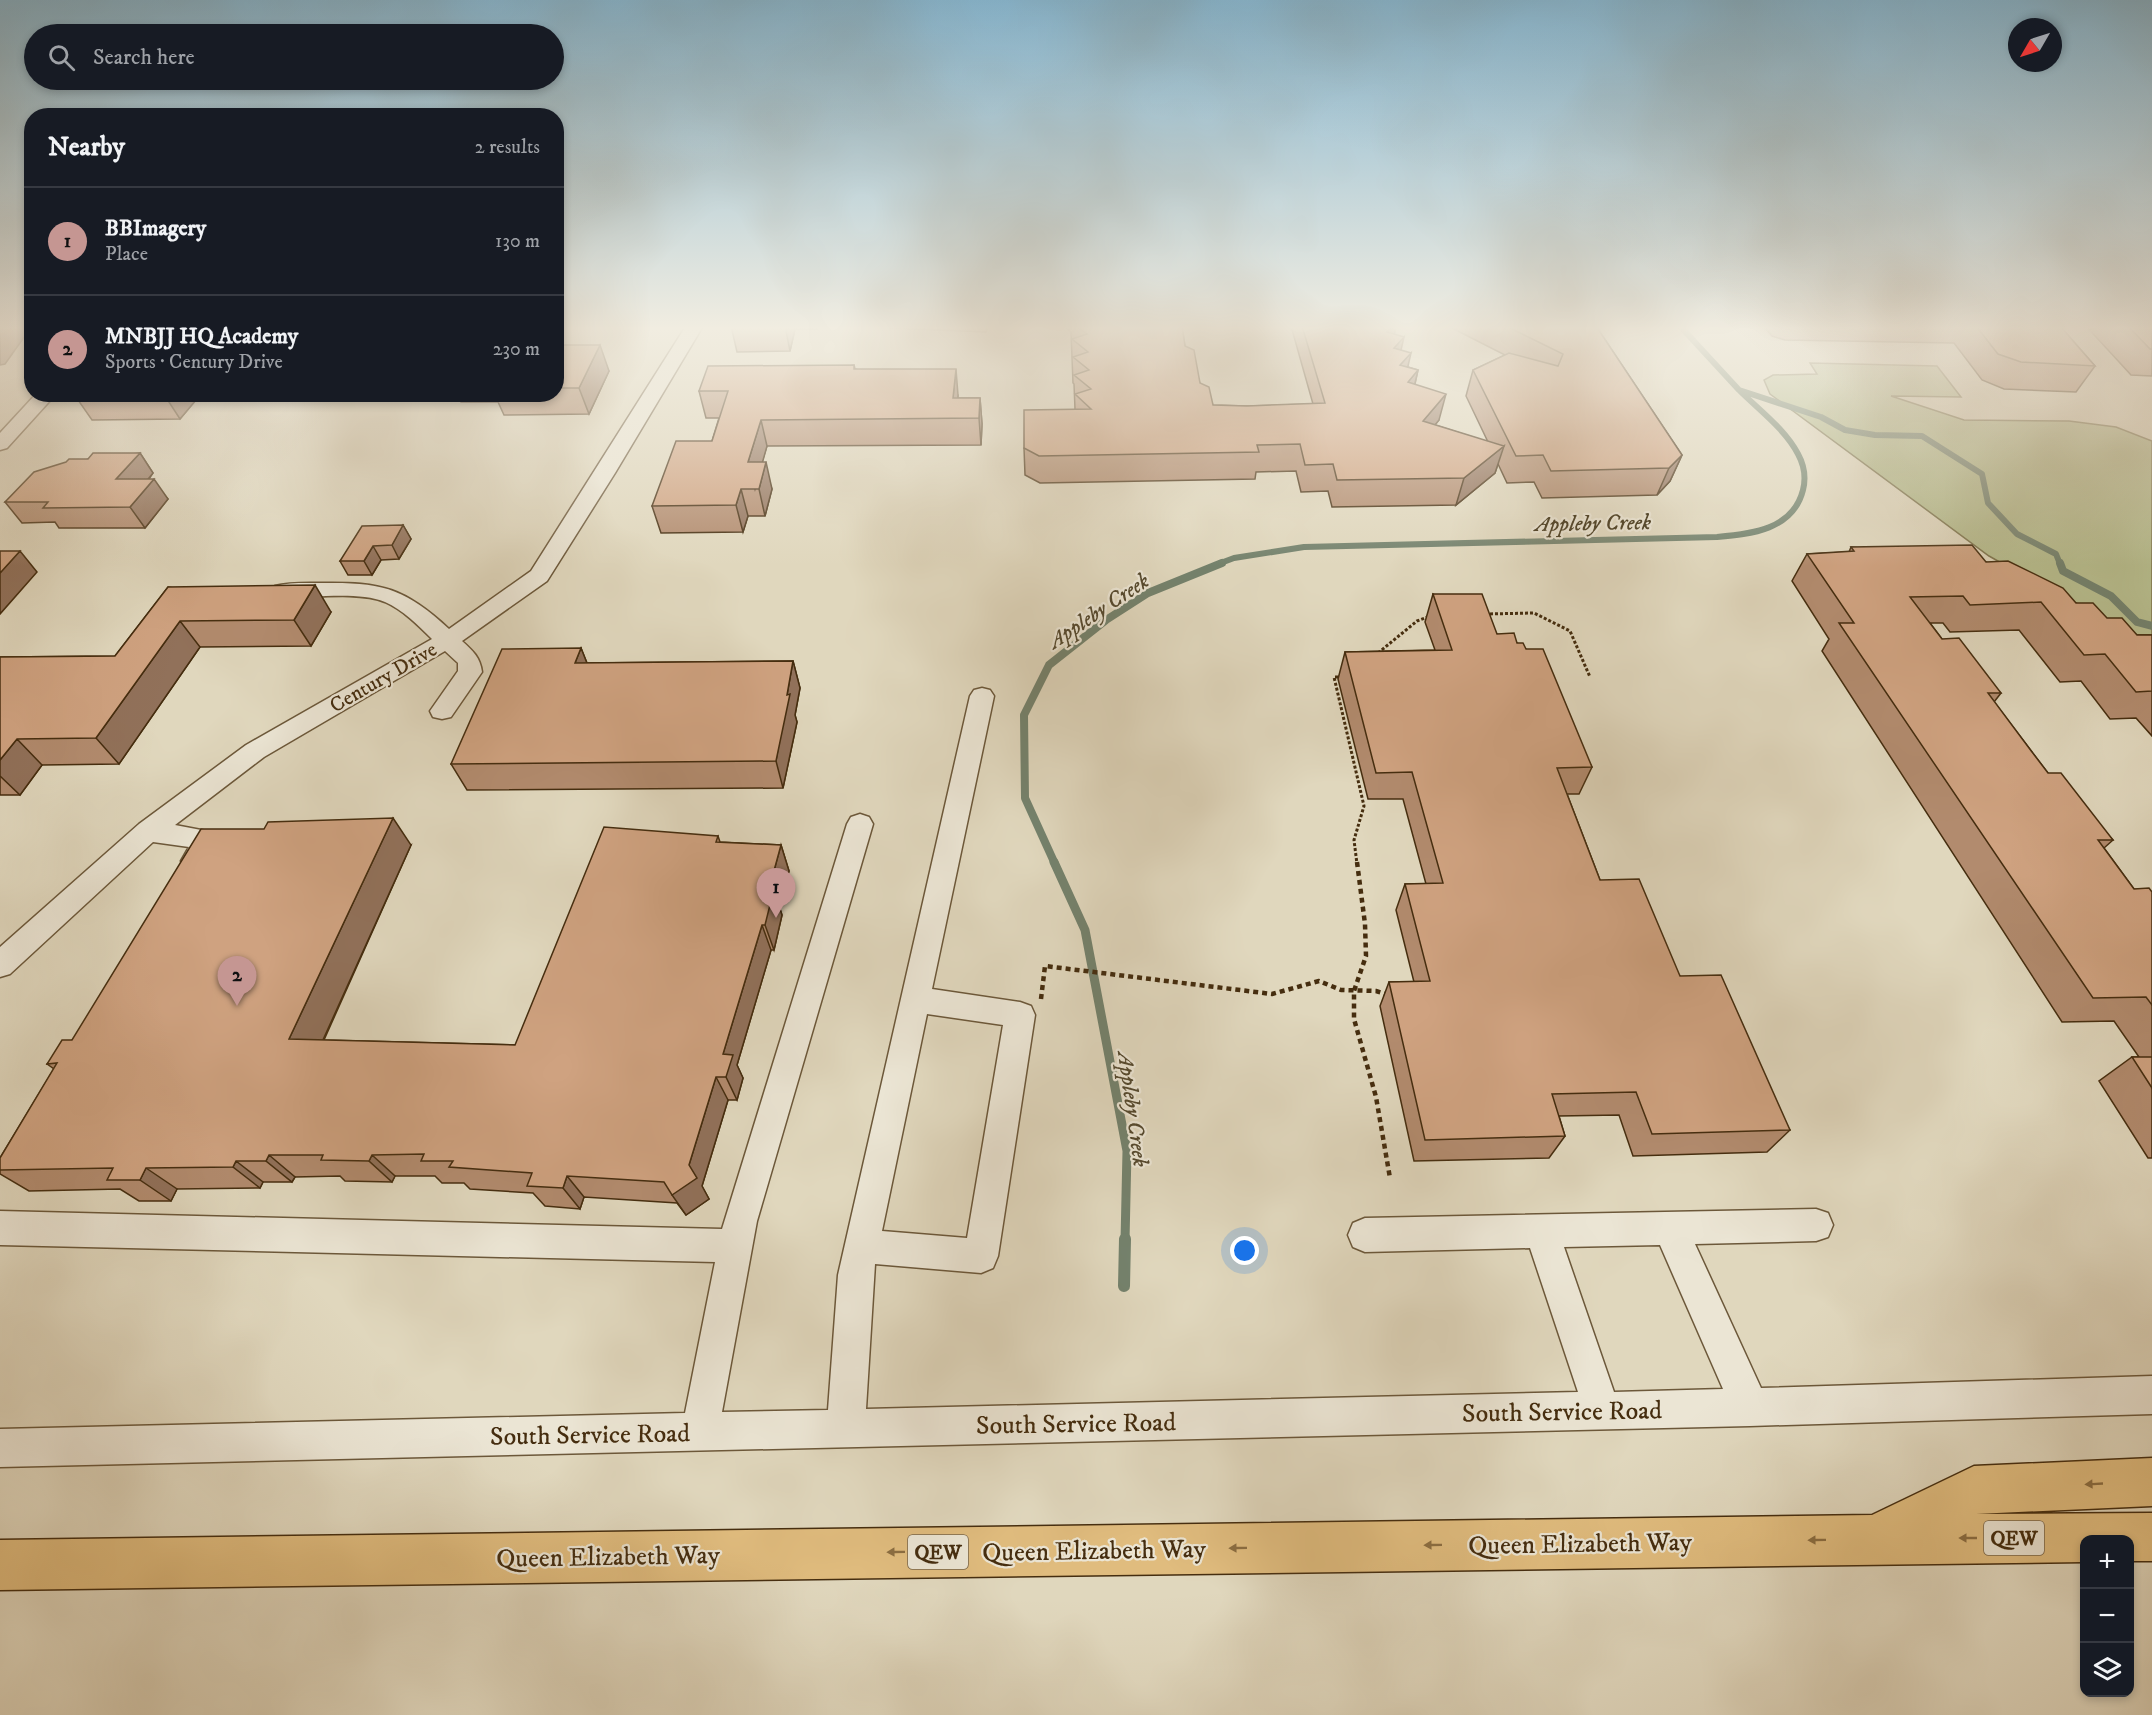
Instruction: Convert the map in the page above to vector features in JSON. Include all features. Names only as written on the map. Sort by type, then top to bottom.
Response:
[{"type":"highway","points":[[1876,1539],[1974,1490],[2152,1482]]},
{"type":"highway","name":"Queen Elizabeth Way","points":[[0,1565],[2152,1537]]},
{"type":"street","points":[[0,444],[36,406]]},
{"type":"street","name":"Century Drive","points":[[0,965],[148,831],[255,751],[447,640],[539,576],[644,406]]},
{"type":"street","points":[[267,590],[362,592],[390,595],[405,603],[469,661],[470,672],[442,711]]},
{"type":"street","points":[[846,1428],[855,1275],[982,696]]},
{"type":"street","points":[[700,1431],[744,1210],[860,824]]},
{"type":"street","points":[[148,831],[208,840],[183,880]]},
{"type":"street","points":[[862,1246],[981,1256],[1020,1015],[915,999]]},
{"type":"street","points":[[1365,1235],[1816,1225]]},
{"type":"street","points":[[0,1228],[736,1246]]},
{"type":"street","points":[[1670,1228],[1750,1407]]},
{"type":"street","points":[[1540,1230],[1602,1410]]},
{"type":"street","name":"South Service Road","points":[[0,1448],[1750,1407],[2152,1395]]},
{"type":"path","points":[[1483,614],[1534,613],[1570,631],[1590,677]]},
{"type":"path","points":[[1374,656],[1418,621],[1428,616],[1439,615]]},
{"type":"path","points":[[1348,677],[1334,677],[1365,806],[1354,840],[1365,924],[1366,956],[1354,991],[1354,1019],[1376,1097],[1390,1178]]},
{"type":"path","points":[[1040,1008],[1045,966],[1272,994],[1319,981],[1341,990],[1376,991],[1395,996]]},
{"type":"green space","points":[[1786,406],[1922,406],[1964,420],[2069,421],[2116,427],[2152,441],[2152,648],[1989,556]]},
{"type":"building","points":[[723,406],[980,406],[979,418],[761,420],[748,462],[766,462],[759,489],[741,489],[736,505],[652,506],[676,441],[712,441]]},
{"type":"building","points":[[1088,406],[1436,406],[1423,421],[1504,446],[1464,478],[1337,480],[1333,464],[1305,465],[1300,444],[1257,445],[1259,452],[1039,456],[1024,448],[1024,410],[1091,409]]},
{"type":"building","points":[[1491,406],[1649,406],[1682,455],[1669,468],[1551,471],[1543,455],[1516,456]]},
{"type":"building","points":[[93,453],[140,453],[116,479],[154,479],[130,507],[43,508],[48,502],[5,502],[34,472],[69,459],[88,459]]},
{"type":"building","points":[[403,525],[392,545],[373,546],[364,561],[340,561],[362,526]]},
{"type":"building","points":[[1972,545],[1986,562],[2008,561],[2063,588],[2076,603],[2093,603],[2107,618],[2122,618],[2137,635],[2152,635],[2152,691],[2136,692],[2105,654],[2084,655],[2041,602],[1970,605],[1963,596],[1910,597],[1942,639],[1959,638],[2001,693],[1988,693],[2048,773],[2061,773],[2113,840],[2098,840],[2134,889],[2149,888],[2152,892],[2152,1005],[2146,997],[2093,998],[1839,623],[1854,623],[1807,554],[1854,551],[1851,547]]},
{"type":"building","points":[[0,551],[20,551],[0,573]]},
{"type":"building","points":[[315,585],[294,620],[180,621],[96,738],[17,739],[0,760],[0,657],[115,656],[168,587]]},
{"type":"building","points":[[1433,594],[1482,594],[1497,634],[1514,633],[1517,643],[1523,643],[1526,649],[1543,649],[1592,767],[1557,768],[1600,880],[1639,879],[1680,976],[1721,975],[1790,1130],[1652,1134],[1636,1092],[1552,1094],[1565,1136],[1425,1140],[1389,982],[1430,981],[1405,884],[1443,883],[1412,772],[1376,773],[1345,652],[1452,650]]},
{"type":"building","points":[[581,648],[575,663],[793,661],[787,695],[790,694],[776,761],[451,764],[502,649]]},
{"type":"building","points":[[393,818],[289,1039],[515,1045],[604,827],[718,836],[716,842],[781,845],[769,889],[774,889],[765,925],[762,925],[723,1054],[733,1055],[726,1077],[716,1077],[689,1165],[697,1178],[672,1195],[664,1182],[567,1176],[563,1188],[527,1186],[532,1173],[449,1167],[453,1161],[421,1161],[424,1154],[372,1155],[369,1161],[321,1160],[323,1155],[269,1155],[266,1161],[236,1161],[233,1167],[146,1168],[140,1180],[107,1180],[113,1168],[0,1170],[0,1158],[57,1063],[47,1064],[62,1040],[72,1040],[201,829],[264,829],[268,822]]},
{"type":"building","points":[[2132,1057],[2152,1057],[2152,1088]]},
{"type":"waterway","name":"Appleby Creek","points":[[1218,564],[1234,558],[1304,547],[1717,537],[1757,531],[1780,522],[1790,514],[1803,490],[1804,476],[1803,467],[1793,445],[1756,406]]},
{"type":"waterway","name":"Appleby Creek","points":[[1788,406],[1821,417],[1845,430],[1875,435],[1922,436],[1982,474],[1988,503],[2017,534],[2056,554],[2060,564]]},
{"type":"waterway","name":"Appleby Creek","points":[[1055,864],[1025,798],[1024,715],[1049,665],[1106,620],[1148,593],[1222,563]]},
{"type":"waterway","name":"Appleby Creek","points":[[2060,563],[2063,571],[2111,596],[2137,622],[2152,626]]},
{"type":"waterway","name":"Appleby Creek","points":[[1054,862],[1085,930],[1127,1151],[1125,1241]]},
{"type":"waterway","name":"Appleby Creek","points":[[1124,1286],[1125,1239]]},
{"type":"place","name":"BBImagery","points":[[776,918]]},
{"type":"place","name":"MNBJJ HQ Academy","points":[[237,1006]]}]
